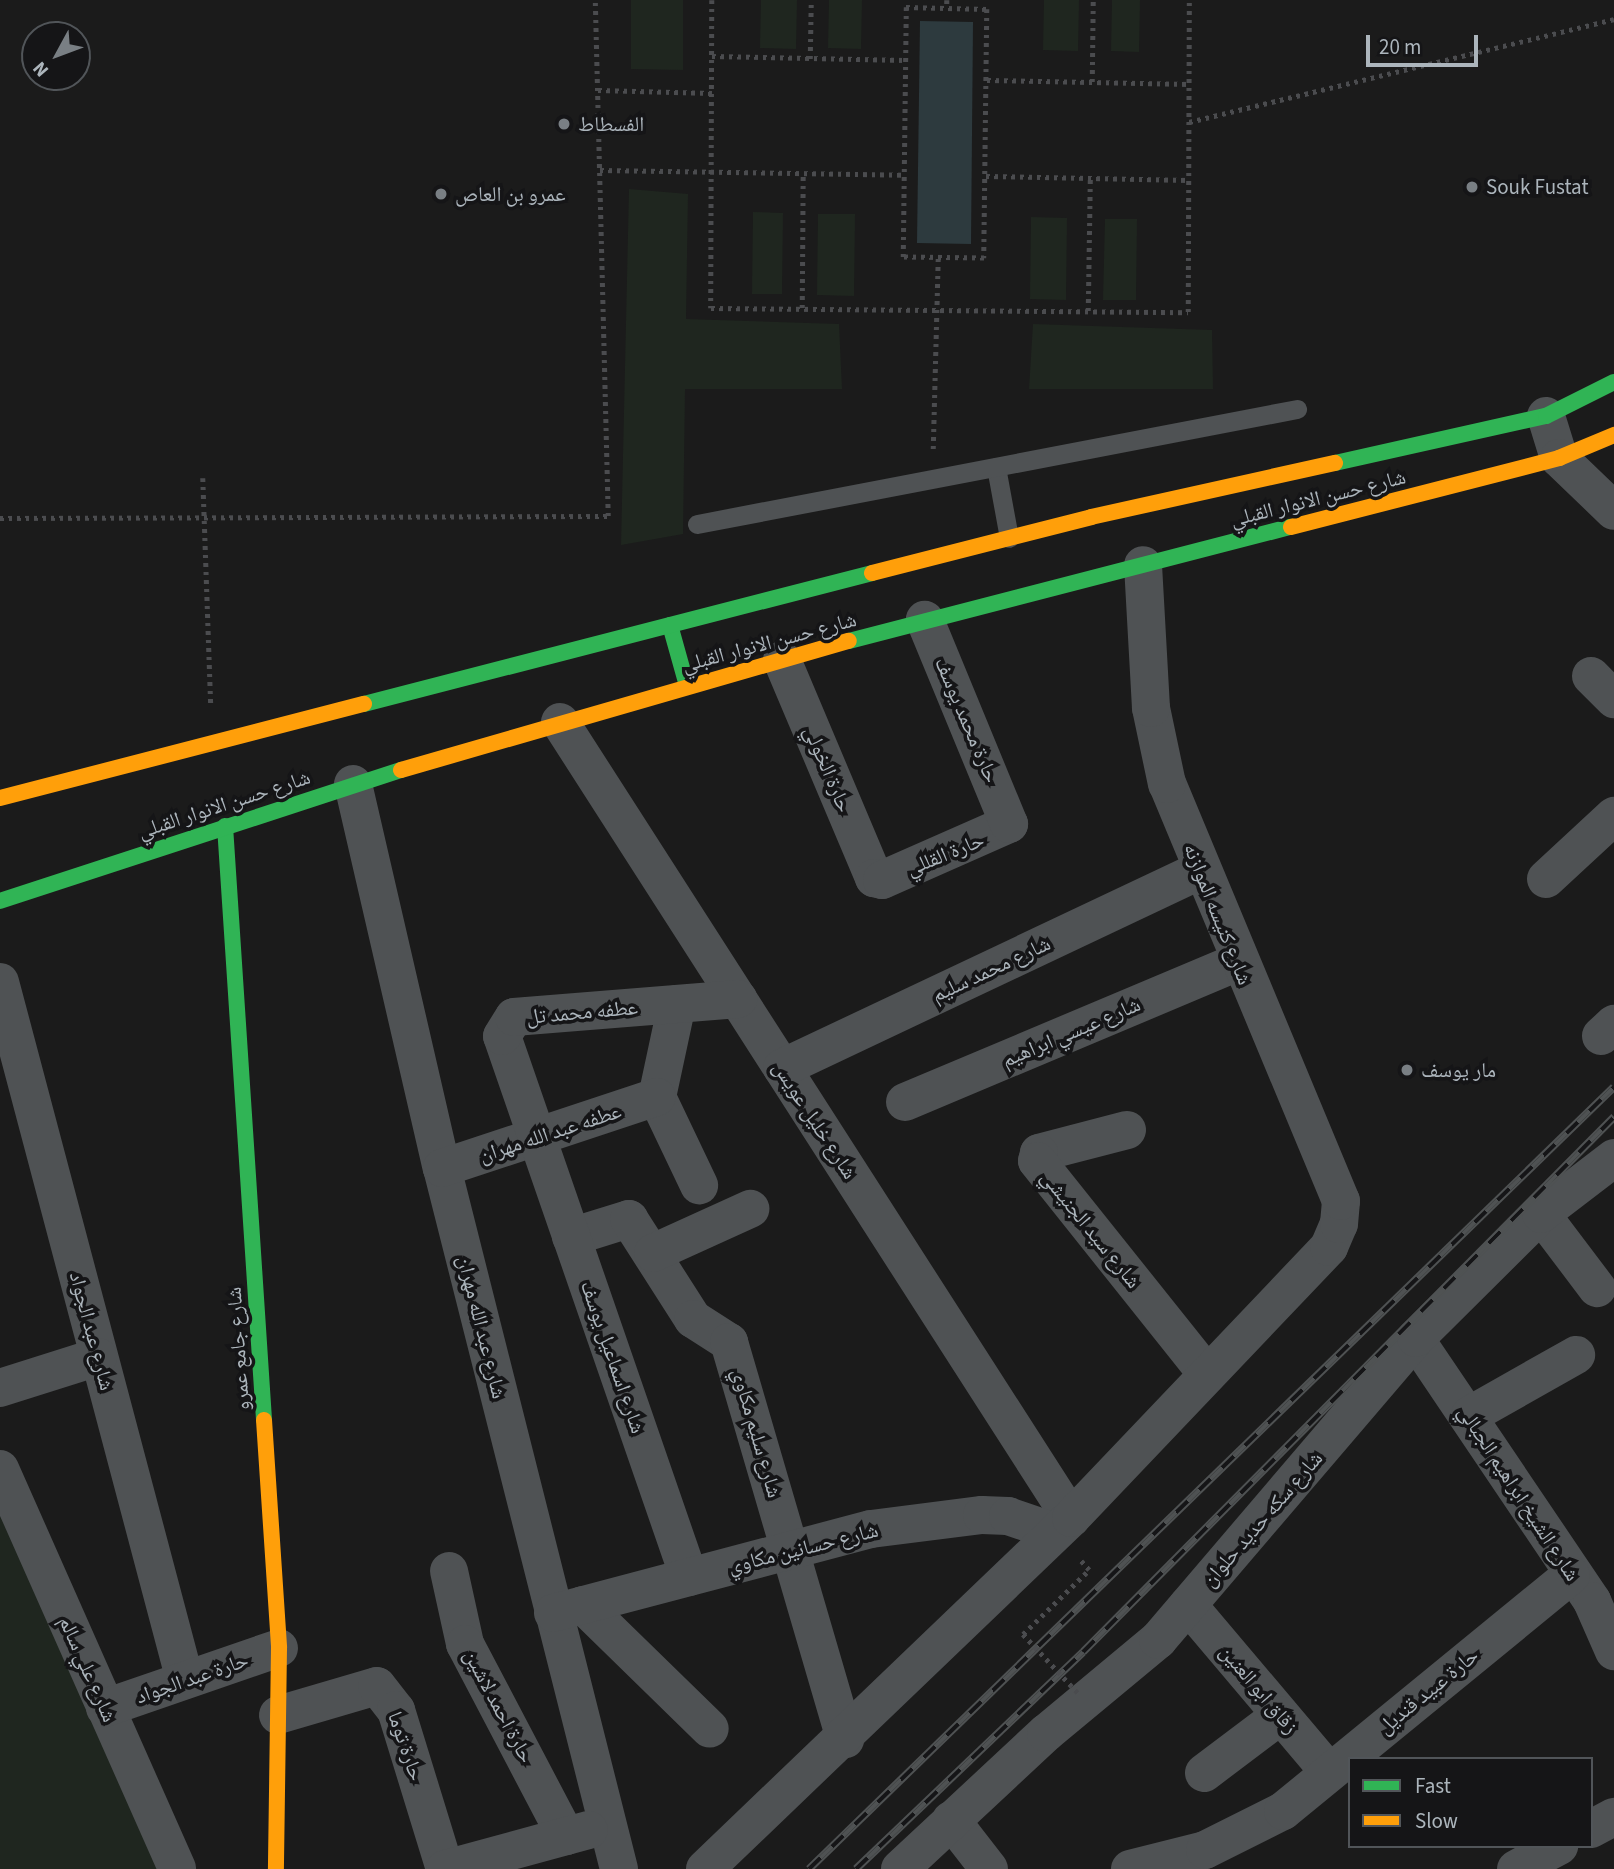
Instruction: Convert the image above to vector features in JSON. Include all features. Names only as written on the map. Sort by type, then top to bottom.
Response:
[{"type":"main road","name":"شارع حسن الانوار القبلي","points":[[0,798],[1009,538],[1546,416],[1614,382]]},
{"type":"main road","name":"شارع حسن الانوار القبلي","points":[[0,901],[353,784],[687,685],[925,620],[1559,458],[1614,435]]},
{"type":"main road","points":[[670,625],[687,685]]},
{"type":"main road","name":"شارع جامع عمرو","points":[[225,826],[279,1648],[276,1869]]},
{"type":"street","points":[[1546,416],[1559,458],[1606,491]]},
{"type":"street","name":"شارع كنيسه الموازنه","points":[[1143,565],[1151,708],[1167,784],[1199,871],[1341,1201],[1339,1224],[1329,1247],[1207,1374]]},
{"type":"street","name":"حارة محمد يوسف","points":[[925,620],[1009,819]]},
{"type":"street","name":"حارة الخولي","points":[[782,660],[874,878]]},
{"type":"street","name":"شارع خليل عويس","points":[[560,722],[782,1068],[1063,1525]]},
{"type":"street","name":"شارع عبد الله مهران","points":[[353,784],[442,1168],[568,1609],[608,1825],[619,1869]]},
{"type":"street","points":[[1546,879],[1614,816]]},
{"type":"street","name":"حارة القللي","points":[[874,878],[882,880],[1007,828],[1009,819]]},
{"type":"street","name":"شارع محمد سليم","points":[[782,1068],[1199,871]]},
{"type":"street","name":"شارع عيسي ابراهيم","points":[[905,1102],[1238,962]]},
{"type":"street","name":"شارع عبد الجواد","points":[[0,982],[185,1680]]},
{"type":"street","name":"عطفه محمد تل","points":[[537,1137],[502,1036],[514,1017],[738,999]]},
{"type":"street","points":[[677,1004],[657,1097],[699,1185]]},
{"type":"street","name":"عطفه عبد الله مهران","points":[[442,1168],[657,1097]]},
{"type":"street","name":"شارع سيد الجنيشي","points":[[1127,1130],[1040,1153],[1037,1160],[1207,1374]]},
{"type":"street","name":"شارع اسماعيل يوسف","points":[[537,1137],[689,1577]]},
{"type":"street","name":"شارع سكه حديد حلوان","points":[[900,1869],[951,1819],[1158,1640],[1416,1340],[1541,1214],[1614,1158]]},
{"type":"street","points":[[653,1253],[750,1209]]},
{"type":"street","points":[[1541,1214],[1597,1288]]},
{"type":"street","name":"شارع سليم مكاوي","points":[[572,1237],[629,1219],[693,1319],[729,1342],[845,1740]]},
{"type":"street","name":"شارع الشيخ ابراهيم الجبالي","points":[[1416,1340],[1592,1587],[1614,1651]]},
{"type":"street","points":[[1470,1415],[1576,1354]]},
{"type":"street","points":[[0,1388],[98,1357]]},
{"type":"street","points":[[705,1869],[845,1740],[1063,1525],[1207,1374]]},
{"type":"street","name":"شارع علي سالم","points":[[0,1469],[177,1869]]},
{"type":"street","name":"شارع حسانين مكاوي","points":[[568,1609],[871,1529],[982,1515],[1008,1516],[1063,1525]]},
{"type":"street","name":"حارة احمد لاشين","points":[[449,1571],[465,1644],[566,1836]]},
{"type":"street","name":"حارة عبيد قنديل","points":[[1350,1757],[1592,1587]]},
{"type":"street","name":"زقاق ابو العنين","points":[[1188,1605],[1329,1772]]},
{"type":"street","points":[[568,1609],[710,1729]]},
{"type":"street","name":"حارة عبد الجواد","points":[[105,1708],[279,1648]]},
{"type":"street","name":"حارة توما","points":[[278,1715],[377,1686],[396,1710],[445,1869]]},
{"type":"street","points":[[1204,1773],[1281,1715]]},
{"type":"street","name":"حارة عبيد قنديل","points":[[1130,1869],[1217,1844],[1283,1811],[1348,1759]]},
{"type":"street","points":[[1593,1828],[1614,1817]]},
{"type":"street","points":[[951,1819],[989,1869]]},
{"type":"street","points":[[445,1869],[608,1825]]},
{"type":"street","points":[[1517,1869],[1555,1848]]},
{"type":"lane","points":[[697,524],[1297,409]]},
{"type":"lane","points":[[996,467],[1009,538]]},
{"type":"path","points":[[0,518],[204,514],[608,516],[596,0]]},
{"type":"path","points":[[712,0],[711,307],[1088,312],[1188,312],[1189,0]]},
{"type":"path","points":[[810,0],[810,58]]},
{"type":"path","points":[[947,0],[947,8]]},
{"type":"path","points":[[1092,82],[1093,0]]},
{"type":"path","points":[[906,7],[947,8],[987,9],[984,258],[902,257],[906,7]]},
{"type":"path","points":[[1189,122],[1614,19]]},
{"type":"path","points":[[712,56],[905,60]]},
{"type":"path","points":[[987,80],[1189,84]]},
{"type":"path","points":[[598,90],[712,93]]},
{"type":"path","points":[[600,170],[904,175]]},
{"type":"path","points":[[802,308],[803,173]]},
{"type":"path","points":[[985,176],[1188,180]]},
{"type":"path","points":[[1088,312],[1090,178]]},
{"type":"path","points":[[932,477],[938,257]]},
{"type":"path","points":[[203,478],[212,744]]},
{"type":"path","points":[[1078,1693],[1023,1634],[1089,1570]]},
{"type":"shaded area","points":[[631,0],[683,0],[683,70],[631,69]]},
{"type":"shaded area","points":[[761,0],[797,0],[796,49],[760,48]]},
{"type":"shaded area","points":[[829,0],[862,0],[861,49],[828,48]]},
{"type":"shaded area","points":[[1044,0],[1079,0],[1078,51],[1043,50]]},
{"type":"shaded area","points":[[1112,0],[1140,0],[1139,52],[1111,51]]},
{"type":"shaded area","points":[[920,21],[973,22],[971,244],[917,243]]},
{"type":"shaded area","points":[[629,189],[688,194],[686,319],[839,324],[842,389],[685,389],[683,534],[621,545]]},
{"type":"shaded area","points":[[753,212],[783,213],[782,294],[752,294]]},
{"type":"shaded area","points":[[818,214],[855,214],[854,296],[817,295]]},
{"type":"shaded area","points":[[1031,217],[1067,218],[1066,300],[1030,299]]},
{"type":"shaded area","points":[[1105,219],[1137,219],[1136,300],[1103,300]]},
{"type":"shaded area","points":[[1033,324],[1212,330],[1213,389],[1029,389]]},
{"type":"shaded area","points":[[0,1458],[179,1869],[0,1869]]},
{"type":"railway","points":[[809,1869],[1614,1087]]},
{"type":"railway","points":[[856,1869],[1083,1652],[1614,1117]]},
{"type":"traffic: fast","points":[[1335,463],[1546,416],[1614,382]]},
{"type":"traffic: fast","points":[[849,641],[1291,527]]},
{"type":"traffic: fast","points":[[364,704],[872,573]]},
{"type":"traffic: fast","points":[[670,625],[687,686]]},
{"type":"traffic: fast","points":[[0,901],[401,770]]},
{"type":"traffic: fast","points":[[225,826],[264,1420]]},
{"type":"traffic: slow","points":[[1291,527],[1559,458],[1614,435]]},
{"type":"traffic: slow","points":[[872,573],[1091,517],[1335,463]]},
{"type":"traffic: slow","points":[[401,770],[849,641]]},
{"type":"traffic: slow","points":[[0,798],[364,704]]},
{"type":"traffic: slow","points":[[264,1420],[279,1648],[276,1869]]},
{"type":"place","name":"الفسطاط","points":[[564,124]]},
{"type":"place","name":"Souk Fustat","points":[[1472,187]]},
{"type":"place","name":"عمرو بن العاص","points":[[441,194]]},
{"type":"place","name":"مار يوسف","points":[[1407,1070]]}]
